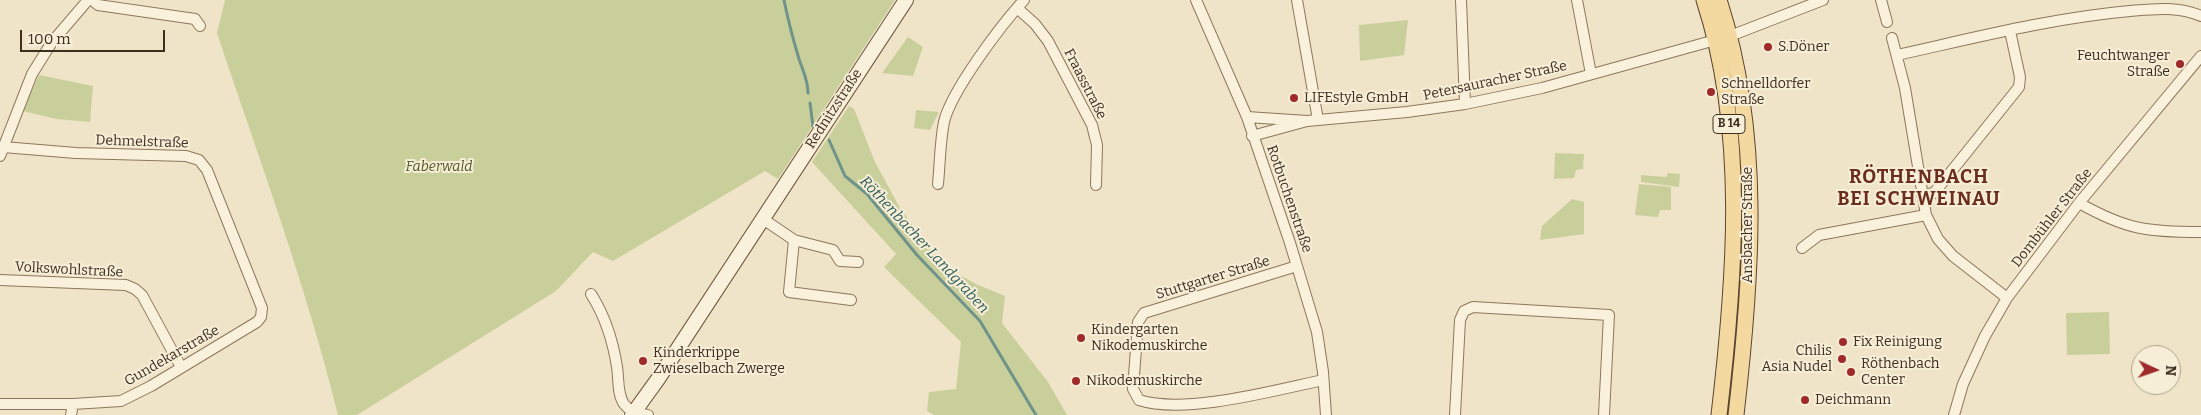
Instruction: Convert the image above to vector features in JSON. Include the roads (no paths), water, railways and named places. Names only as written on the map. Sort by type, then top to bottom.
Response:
[{"type":"main road","name":"Rednitzstraße","points":[[633,414],[906,0]]},
{"type":"main road","name":"Ansbacher Straße","points":[[1704,0],[1714,40],[1728,119],[1734,209],[1729,314],[1718,415]]},
{"type":"main road","name":"Ansbacher Straße","points":[[1719,0],[1730,36],[1744,112],[1750,204],[1748,297],[1736,415]]},
{"type":"street","points":[[2,151],[32,74],[52,42],[88,0]]},
{"type":"street","points":[[92,0],[98,5],[194,19],[200,26]]},
{"type":"street","points":[[938,184],[945,120],[953,100],[964,80],[1024,0]]},
{"type":"street","name":"Rotbuchenstraße","points":[[1196,0],[1247,117],[1297,266],[1317,332],[1326,415]]},
{"type":"street","points":[[1298,0],[1318,120]]},
{"type":"street","points":[[1460,0],[1465,104]]},
{"type":"street","points":[[1577,0],[1592,74]]},
{"type":"street","points":[[1714,40],[1730,36],[1823,0]]},
{"type":"street","points":[[1881,0],[1887,22]]},
{"type":"street","points":[[1897,55],[2075,16],[2164,4],[2201,16]]},
{"type":"street","name":"Fraasstraße","points":[[1017,8],[1035,24],[1048,41],[1092,125],[1097,145],[1096,184]]},
{"type":"street","points":[[1922,195],[1934,193],[2019,87],[2020,77],[2010,31]]},
{"type":"street","points":[[1892,38],[1906,88],[1926,215],[1938,239],[1953,256],[2008,298]]},
{"type":"street","name":"Petersauracher Straße","points":[[1247,117],[1307,121],[1407,112],[1465,104],[1542,88],[1714,40]]},
{"type":"street","name":"Dombühler Straße","points":[[1954,415],[1963,384],[1982,344],[2008,298],[2079,204],[2201,56]]},
{"type":"street","name":"Petersauracher Straße","points":[[1252,136],[1307,121]]},
{"type":"street","name":"Dehmelstraße","points":[[2,151],[186,156],[199,160],[207,170],[262,308],[261,317]]},
{"type":"street","points":[[2079,204],[2101,216],[2143,230],[2201,232]]},
{"type":"street","points":[[1802,248],[1819,235],[1926,215]]},
{"type":"street","points":[[763,219],[794,240],[833,250],[840,261],[858,262]]},
{"type":"street","points":[[794,240],[788,292],[851,300]]},
{"type":"street","name":"Stuttgarter Straße","points":[[1297,266],[1144,313],[1138,322],[1133,389],[1135,396],[1139,400],[1151,404],[1216,402],[1323,380]]},
{"type":"street","name":"Volkswohlstraße","points":[[0,280],[126,285],[135,288],[142,295],[181,367]]},
{"type":"street","points":[[590,294],[602,312],[611,338],[617,366],[620,398],[633,414],[648,415]]},
{"type":"street","points":[[1454,415],[1460,320],[1466,309],[1473,307],[1609,315],[1604,415]]},
{"type":"street","name":"Gundekarstraße","points":[[0,404],[73,404],[121,401],[133,396],[257,322],[261,317]]},
{"type":"street","points":[[72,415],[73,404]]},
{"type":"waterway","name":"Röthenbacher Landgraben","points":[[784,0],[808,93]]},
{"type":"waterway","name":"Röthenbacher Landgraben","points":[[810,103],[813,126]]},
{"type":"waterway","name":"Röthenbacher Landgraben","points":[[829,140],[845,176],[867,194],[917,255],[980,321],[1036,415]]},
{"type":"place","name":"S.Döner","points":[[1768,47]]},
{"type":"place","name":"Feuchtwanger Straße","points":[[2180,64]]},
{"type":"place","name":"Schnelldorfer Straße","points":[[1711,92]]},
{"type":"place","name":"LIFEstyle GmbH","points":[[1294,98]]},
{"type":"place","name":"Kindergarten Nikodemuskirche","points":[[1081,338]]},
{"type":"place","name":"Fix Reinigung","points":[[1843,342]]},
{"type":"place","name":"Chilis Asia Nudel","points":[[1842,359]]},
{"type":"place","name":"Kinderkrippe Zwieselbach Zwerge","points":[[643,361]]},
{"type":"place","name":"Röthenbach Center","points":[[1851,372]]},
{"type":"place","name":"Nikodemuskirche","points":[[1076,381]]},
{"type":"place","name":"Deichmann","points":[[1805,400]]},
{"type":"district","name":"RÖTHENBACH BEI SCHWEINAU","points":[[1919,189]]},
{"type":"park label","name":"Faberwald","points":[[439,167]]}]
